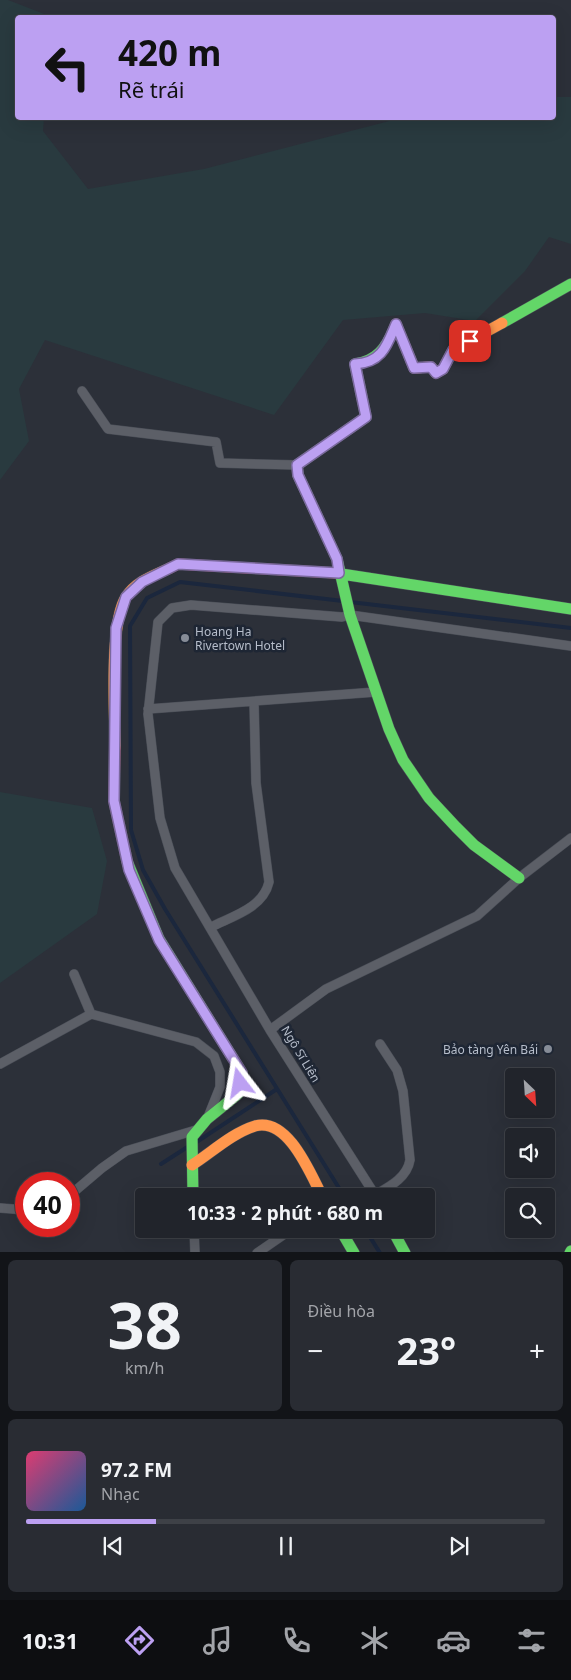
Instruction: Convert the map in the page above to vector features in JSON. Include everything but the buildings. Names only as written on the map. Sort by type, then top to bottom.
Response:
[{"type":"street","points":[[82,391],[108,429],[216,442],[220,463],[297,465],[366,417],[355,364],[368,364],[385,349],[396,324],[414,368],[431,367],[436,373],[443,369],[453,350],[571,284]]},
{"type":"street","points":[[297,465],[298,475],[337,559],[349,613],[389,729],[403,760],[429,798],[474,845],[519,878]]},
{"type":"street","points":[[80,1187],[126,1151],[194,1134],[207,1119],[238,1094],[242,1073],[159,940],[129,870],[114,801],[116,628],[126,597],[142,582],[178,564],[340,577],[571,609]]},
{"type":"street","points":[[270,1030],[175,868],[162,827],[148,709],[158,622],[172,608],[191,604],[342,617],[349,613],[571,646]]},
{"type":"street","points":[[148,709],[376,692]]},
{"type":"street","points":[[211,927],[258,902],[267,892],[269,882],[256,783],[254,702]]},
{"type":"street","name":"Ngô Sĩ Liên","points":[[370,1188],[270,1030],[326,989],[477,916],[519,878],[571,838]]},
{"type":"street","points":[[74,974],[91,1014]]},
{"type":"street","points":[[0,1064],[91,1014],[196,1042],[214,1056],[220,1072],[220,1087],[207,1119]]},
{"type":"street","name":"Ngô Sĩ Liên","points":[[380,1044],[397,1070],[404,1091],[410,1160],[409,1168],[394,1185],[389,1188]]},
{"type":"street","points":[[192,1162],[256,1125],[274,1128],[284,1133],[301,1157],[318,1188]]},
{"type":"street","points":[[193,1188],[194,1134]]},
{"type":"street","points":[[0,1208],[15,1209]]},
{"type":"street","points":[[194,1238],[195,1252]]},
{"type":"street","points":[[256,1252],[278,1238]]},
{"type":"street","points":[[345,1238],[354,1252]]},
{"type":"street","points":[[397,1238],[404,1252]]},
{"type":"shaded area","points":[[0,0],[8,0],[47,15],[15,15],[15,120],[44,120],[43,131],[88,189],[204,169],[393,120],[556,120],[556,97],[571,97],[571,244],[549,237],[525,271],[475,321],[425,313],[343,320],[274,415],[45,340],[19,389],[29,441],[0,480]]},
{"type":"shaded area","points":[[0,792],[92,808],[107,861],[97,914],[0,983]]},
{"type":"waterway","points":[[339,1188],[165,909],[143,870],[131,830],[130,626],[147,598],[180,582],[343,601]]},
{"type":"waterway","points":[[350,602],[571,628]]},
{"type":"waterway","points":[[195,1143],[277,1089]]},
{"type":"waterway","points":[[161,1164],[189,1146]]},
{"type":"waterway","points":[[371,1238],[379,1252]]},
{"type":"traffic: fast","points":[[502,323],[571,284]]},
{"type":"traffic: fast","points":[[394,329],[384,348],[375,357],[355,364],[366,417],[297,465],[298,475],[337,559],[350,615],[389,729],[403,760],[429,798],[456,827],[474,845],[519,878]]},
{"type":"traffic: fast","points":[[335,573],[571,609]]},
{"type":"traffic: fast","points":[[127,861],[159,939],[242,1073],[238,1094],[207,1119],[192,1137],[193,1188]]},
{"type":"traffic: fast","points":[[345,1238],[353,1252]]},
{"type":"traffic: fast","points":[[397,1238],[404,1252]]},
{"type":"traffic: slow","points":[[394,329],[396,324],[414,368],[431,367],[436,373],[443,369],[453,350],[502,323]]},
{"type":"traffic: slow","points":[[115,748],[114,670],[117,627],[121,610],[130,591],[146,579],[170,568]]},
{"type":"traffic: slow","points":[[192,1165],[238,1133],[255,1126],[267,1125],[278,1130],[288,1138],[304,1161],[318,1188]]},
{"type":"traffic: jam","points":[[170,568],[178,564],[335,573]]},
{"type":"traffic: jam","points":[[115,748],[114,801],[127,861]]},
{"type":"place","name":"Hoang Ha Rivertown Hotel","points":[[185,638]]},
{"type":"place","name":"Bảo tàng Yên Bái","points":[[548,1049]]},
{"type":"route","points":[[240,1083],[242,1073],[159,940],[129,870],[114,801],[116,628],[126,597],[142,582],[178,564],[339,573],[337,559],[298,475],[297,465],[366,417],[355,364],[368,364],[385,349],[396,324],[414,368],[431,367],[436,373],[443,369],[453,350],[470,341]]}]
